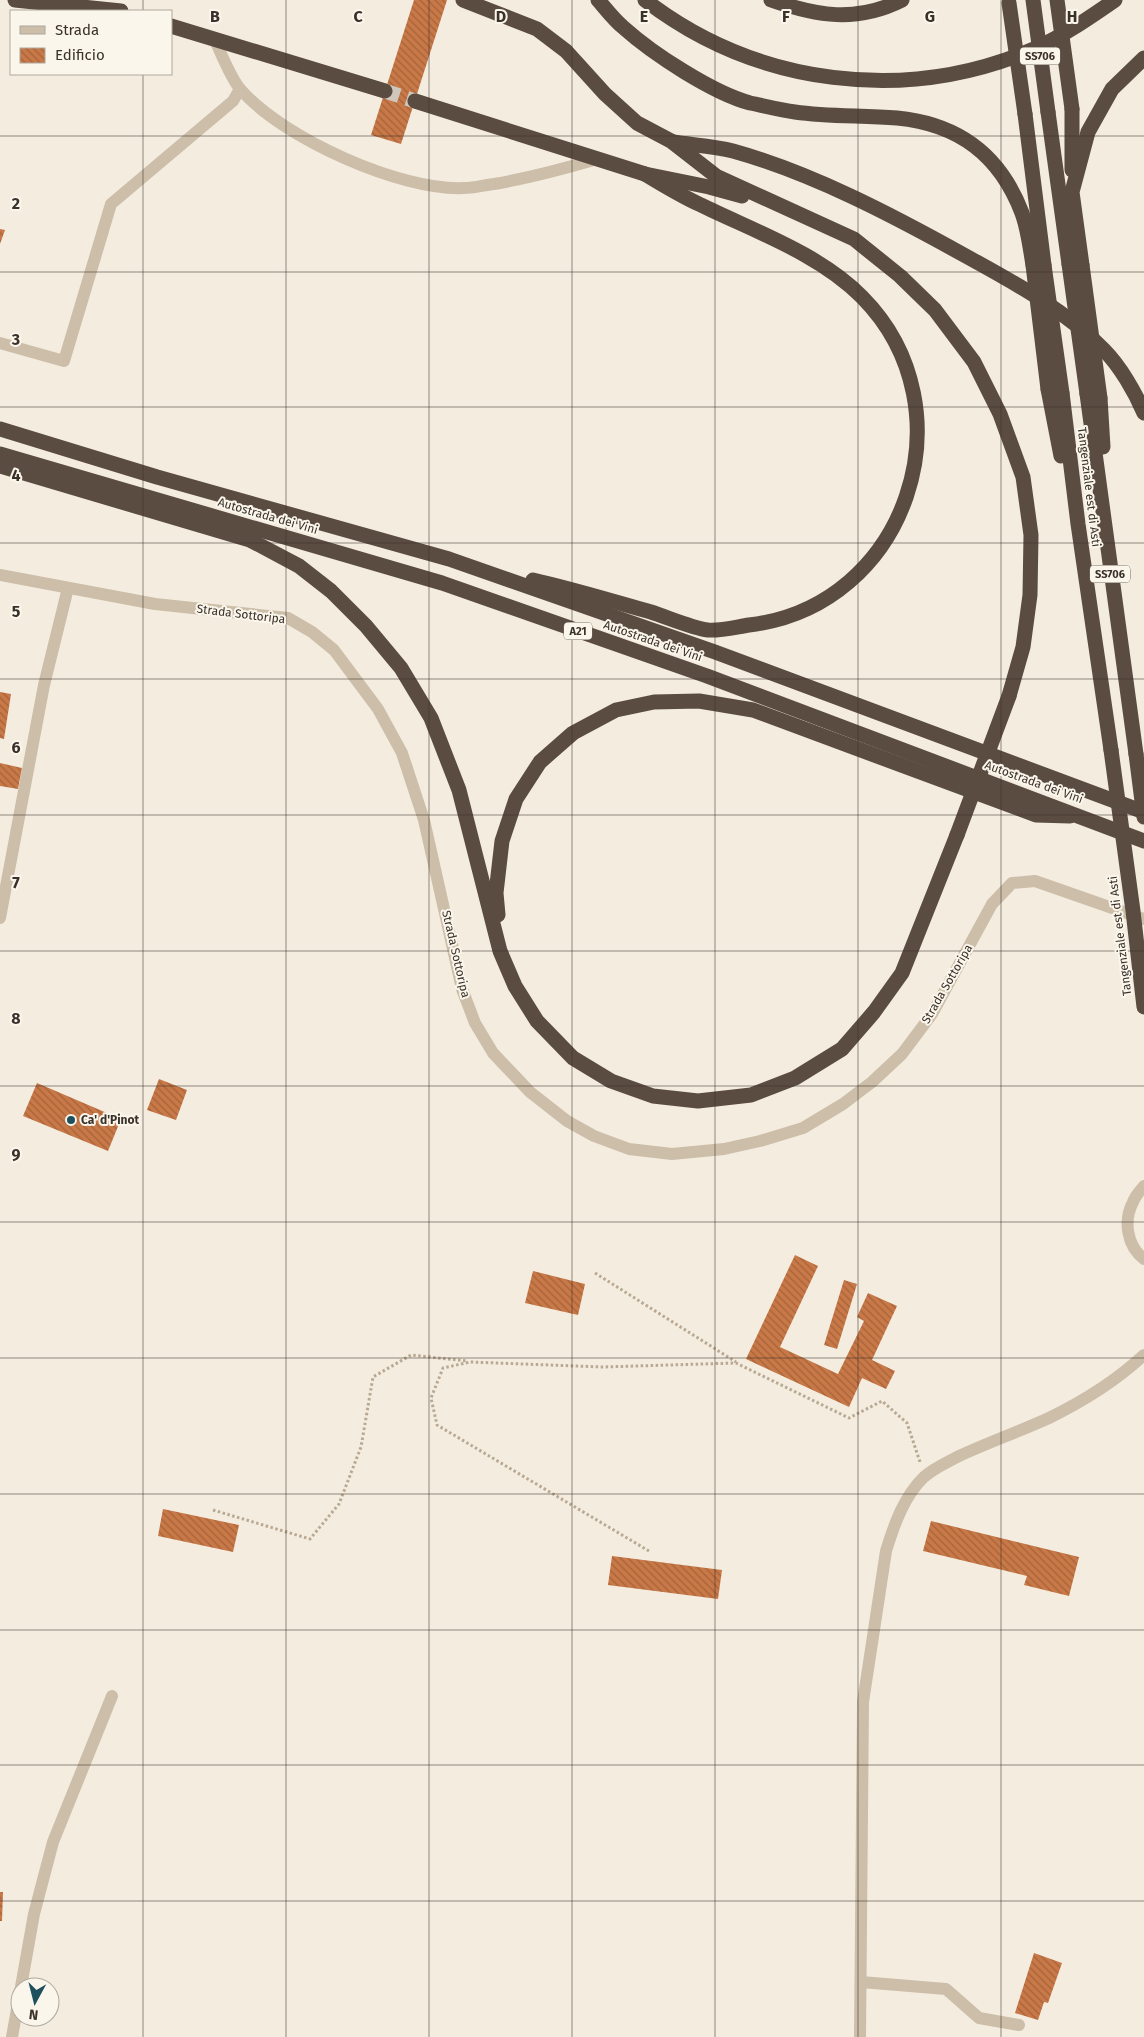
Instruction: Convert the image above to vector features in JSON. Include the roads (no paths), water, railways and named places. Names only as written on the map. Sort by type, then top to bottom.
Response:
[{"type":"highway","points":[[15,0],[111,10]]},
{"type":"highway","points":[[0,466],[250,540],[300,566],[331,591],[366,626],[401,668],[431,718],[459,790],[500,951],[515,986],[537,1021],[573,1058],[611,1081],[653,1096],[698,1101],[751,1094],[795,1078],[842,1049],[874,1012],[902,973],[957,835],[1008,696],[1024,638],[1030,596],[1031,535],[1023,477],[1000,414],[974,362],[935,310],[907,283],[854,239],[716,176],[671,141],[637,123],[605,94],[566,51],[537,29],[463,0]]},
{"type":"highway","points":[[598,0],[623,27],[661,57],[710,86],[748,102],[796,112],[898,118],[933,125],[965,138],[989,157],[1008,184],[1022,214],[1039,265]]},
{"type":"highway","points":[[645,0],[706,39],[757,60],[810,75],[862,81],[915,80],[974,69],[1034,49],[1081,24],[1115,0]]},
{"type":"highway","points":[[771,0],[820,15],[852,14],[888,7],[902,0]]},
{"type":"highway","name":"Tangenziale est di Asti","points":[[1033,0],[1048,112],[1075,264],[1094,396],[1103,523],[1144,817]]},
{"type":"highway","points":[[1057,0],[1072,110],[1072,192],[1075,264]]},
{"type":"highway","name":"Tangenziale est di Asti","points":[[1009,2],[1025,114],[1039,265],[1055,391],[1078,524],[1111,750],[1144,1007]]},
{"type":"highway","points":[[172,26],[385,92]]},
{"type":"highway","points":[[1072,192],[1088,132],[1112,89],[1144,58]]},
{"type":"highway","points":[[415,101],[645,174],[710,187],[785,207]]},
{"type":"highway","points":[[671,141],[732,151],[797,174],[889,214],[1019,285],[1064,315],[1105,350],[1135,393],[1144,413]]},
{"type":"highway","points":[[449,559],[581,591],[708,630],[770,623],[809,608],[842,589],[874,558],[902,509],[915,467],[918,421],[910,379],[896,340],[862,296],[824,266],[755,230],[699,204],[645,174]]},
{"type":"highway","name":"Autostrada dei Vini","points":[[0,429],[157,477],[449,559],[715,652],[1144,812]]},
{"type":"highway","name":"Autostrada dei Vini","points":[[0,454],[442,583],[707,676],[1144,841]]},
{"type":"highway","points":[[500,951],[496,893],[502,841],[516,799],[540,762],[573,733],[616,710],[654,702],[699,701],[753,710],[1036,815],[1082,816]]},
{"type":"street","points":[[214,40],[240,89],[272,118],[332,154],[380,173],[417,184],[464,188],[517,180],[597,159]]},
{"type":"street","points":[[0,343],[64,361],[111,204],[233,101],[240,89]]},
{"type":"street","name":"Strada Sottoripa","points":[[0,575],[155,604],[288,618],[312,632],[334,650],[378,709],[402,753],[424,820],[462,989],[475,1023],[494,1053],[530,1092],[567,1121],[594,1136],[629,1149],[672,1154],[733,1147],[802,1128],[843,1104],[872,1082],[902,1054],[932,1014],[992,904],[1012,883],[1035,881],[1144,919]]},
{"type":"street","points":[[0,918],[44,685],[68,588]]},
{"type":"street","points":[[1144,1186],[1132,1202],[1127,1228],[1131,1241],[1144,1259]]},
{"type":"street","points":[[860,2037],[863,1702],[886,1551],[901,1511],[911,1493],[925,1476],[943,1464],[1050,1417],[1092,1394],[1144,1354]]},
{"type":"street","points":[[12,2037],[34,1914],[53,1842],[112,1696]]},
{"type":"street","points":[[861,1982],[946,1989],[979,2018],[1019,2026]]},
{"type":"tunnel","points":[[385,91],[415,101]]},
{"type":"place","name":"Ca' d'Pinot","points":[[71,1120]]}]
